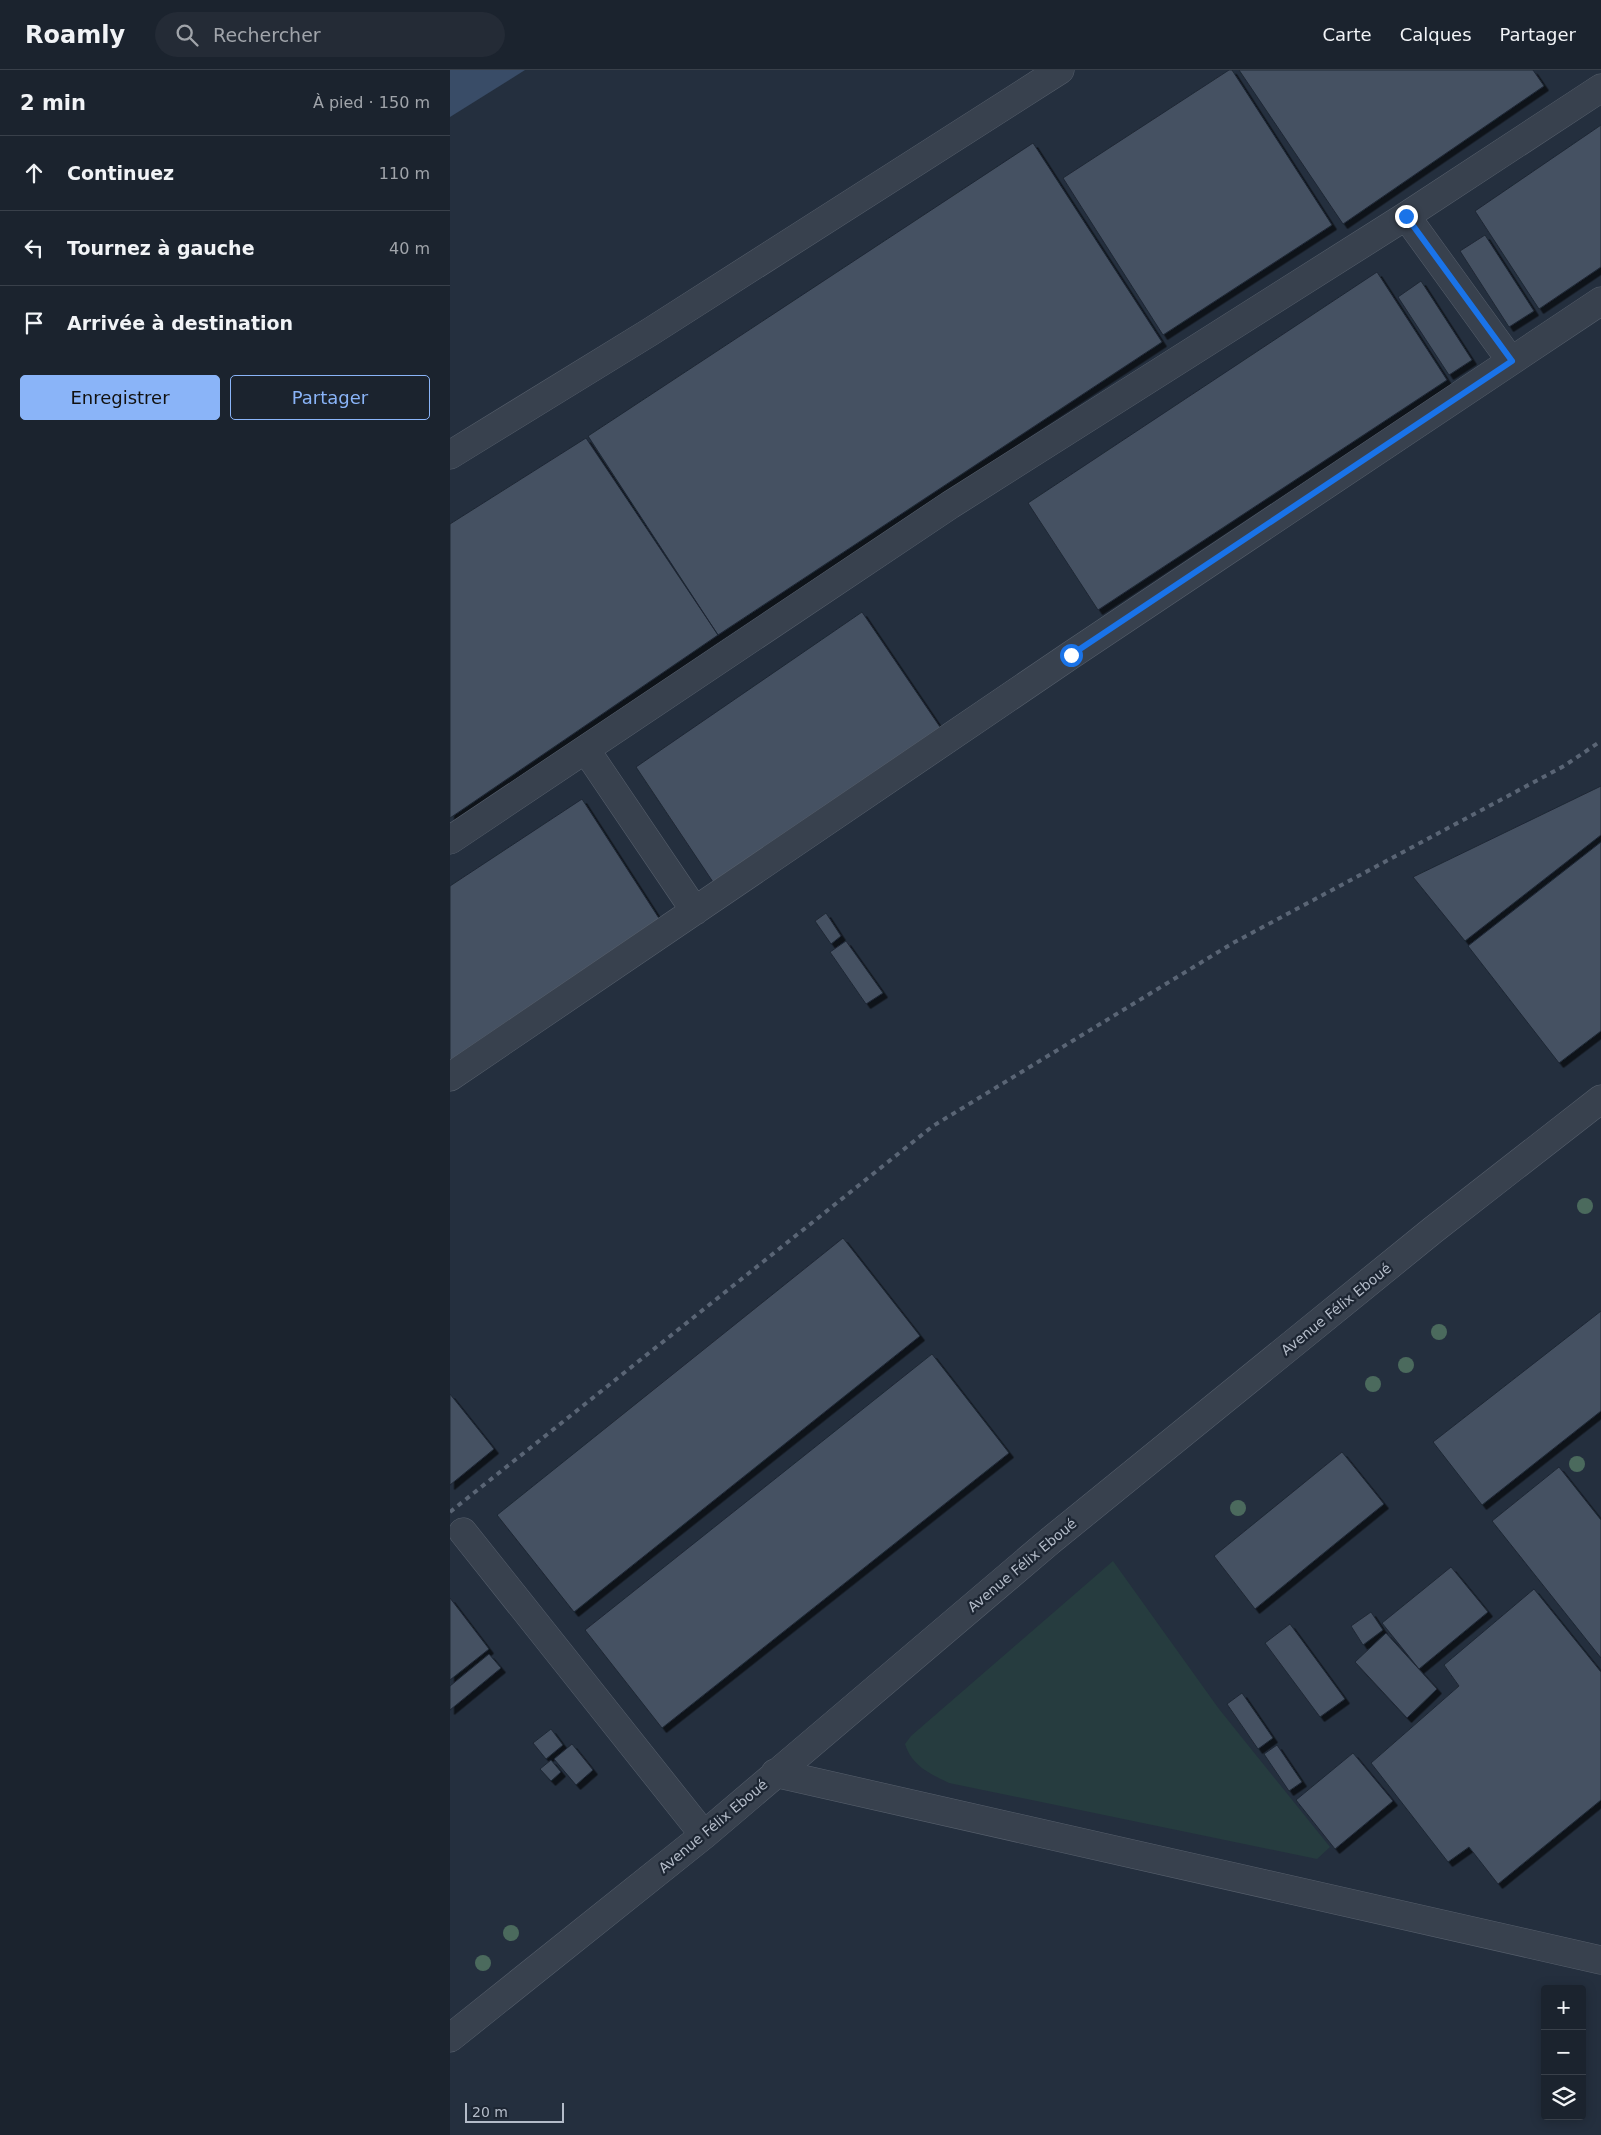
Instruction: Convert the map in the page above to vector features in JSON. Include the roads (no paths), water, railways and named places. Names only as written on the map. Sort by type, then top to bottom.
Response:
[{"type":"street","points":[[450,455],[650,332],[1060,70]]},
{"type":"street","points":[[450,840],[950,505],[1406,216],[1601,88]]},
{"type":"street","points":[[1406,216],[1512,361]]},
{"type":"street","points":[[450,1077],[1071,655],[1601,301]]},
{"type":"street","points":[[586,750],[695,910]]},
{"type":"street","name":"Avenue Félix Eboué","points":[[450,2038],[704,1835],[1058,1534],[1426,1236],[1601,1099]]},
{"type":"street","points":[[463,1532],[704,1835]]},
{"type":"street","points":[[775,1773],[1601,1960]]},
{"type":"water","points":[[450,70],[525,70],[450,117]]},
{"type":"railway","points":[[450,1512],[933,1126],[1233,943],[1564,766],[1601,741]]}]
